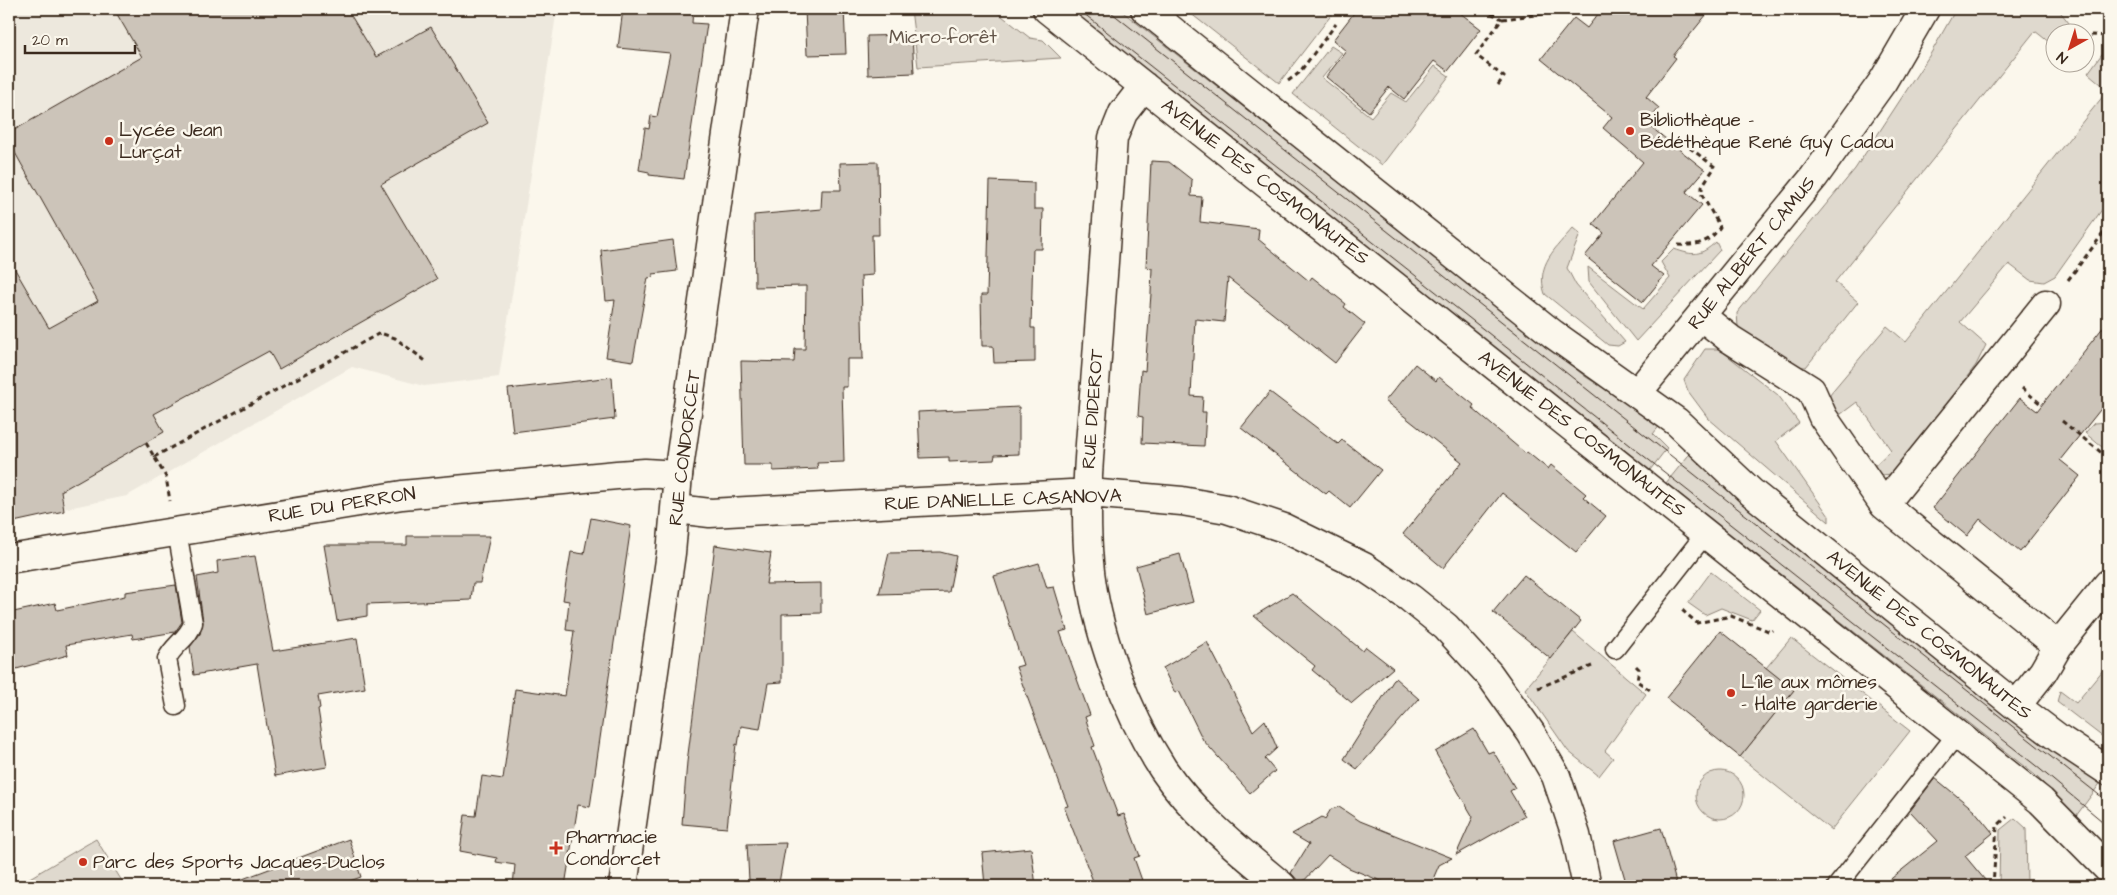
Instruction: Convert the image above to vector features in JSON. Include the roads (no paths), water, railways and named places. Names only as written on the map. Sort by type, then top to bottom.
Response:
[{"type":"street","name":"RUE CONDORCET","points":[[623,886],[677,509],[678,475],[745,9]]},
{"type":"street","name":"AVENUE DES COSMONAUTES","points":[[1047,9],[2041,801],[2108,869]]},
{"type":"street","name":"AVENUE DES COSMONAUTES","points":[[1145,9],[1553,334],[1596,367],[1638,392],[1689,432],[1751,492],[2016,706],[2061,740],[2108,771]]},
{"type":"street","name":"RUE ALBERT CAMUS","points":[[1638,392],[1814,177],[1882,81],[1925,9]]},
{"type":"street","name":"RUE DIDEROT","points":[[1144,86],[1123,113],[1113,138],[1088,465],[1089,564],[1100,624],[1119,678],[1144,735],[1164,769],[1186,798],[1224,836],[1282,886]]},
{"type":"street","points":[[1884,505],[2046,304]]},
{"type":"street","points":[[1701,316],[1730,339],[1811,390],[1823,417],[1884,505],[2058,646]]},
{"type":"street","name":"RUE DU PERRON","points":[[9,559],[174,521],[423,493],[617,475],[645,473],[678,475]]},
{"type":"street","name":"RUE DANIELLE CASANOVA","points":[[677,509],[710,513],[1089,493],[1182,501],[1227,509],[1284,528],[1364,567],[1410,598],[1446,627],[1467,648],[1510,701],[1556,776],[1576,835],[1587,886]]},
{"type":"street","points":[[2016,706],[2043,672],[2058,646],[2108,584]]},
{"type":"lane","points":[[174,521],[194,623],[192,630],[169,653],[167,659],[176,706]]},
{"type":"lane","points":[[1615,649],[1706,533]]},
{"type":"lane","points":[[1837,886],[1958,734]]},
{"type":"tram line","points":[[1078,9],[2035,765],[2108,826]]},
{"type":"tram line","points":[[1107,9],[2108,802]]},
{"type":"place","name":"Bibliothèque - Bédéthèque René Guy Cadou","points":[[1630,131]]},
{"type":"place","name":"Lycée Jean Lurçat","points":[[109,141]]},
{"type":"place","name":"L'île aux mômes - Halte garderie","points":[[1731,693]]},
{"type":"place","name":"Pharmacie Condorcet","points":[[556,848]]},
{"type":"place","name":"Parc des Sports Jacques-Duclos","points":[[83,862]]},
{"type":"park label","name":"Micro-forêt","points":[[943,37]]}]
